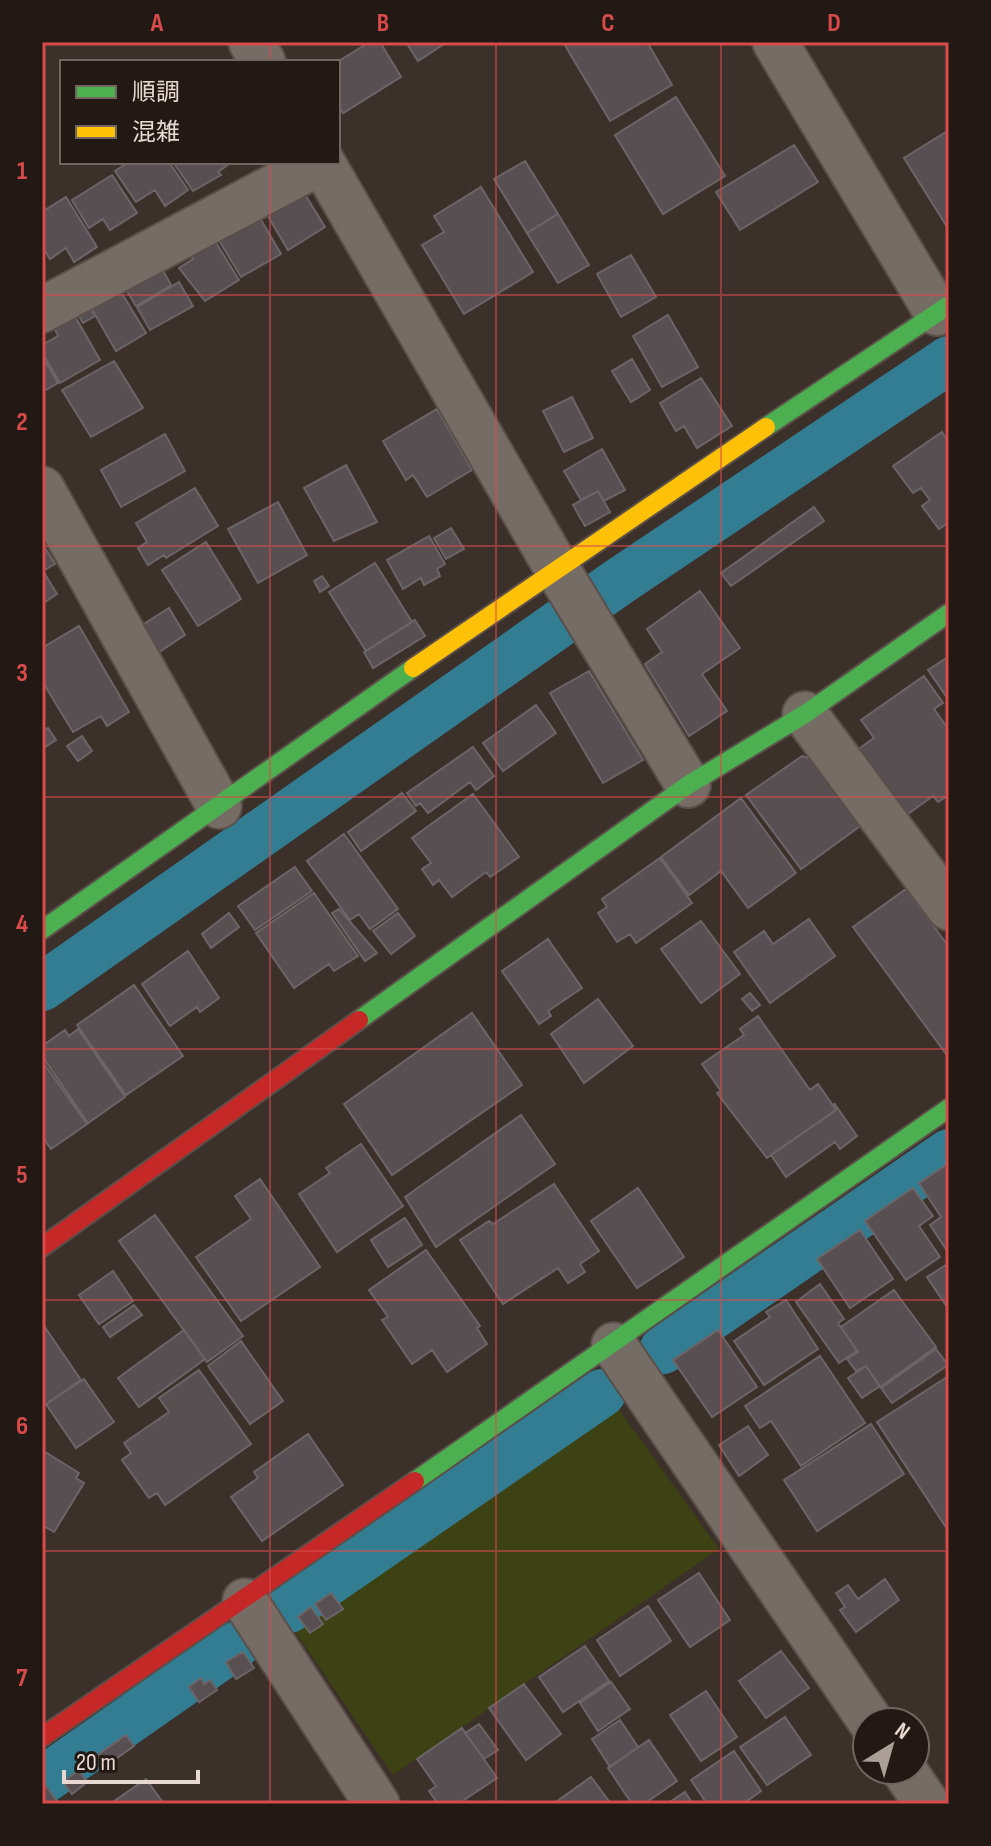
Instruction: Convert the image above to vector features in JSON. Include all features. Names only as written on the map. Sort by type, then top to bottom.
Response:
[{"type":"street","points":[[251,42],[262,60]]},
{"type":"street","points":[[42,930],[556,567],[943,309],[775,42]]},
{"type":"street","points":[[42,310],[317,164]]},
{"type":"street","points":[[322,164],[556,567],[688,785]]},
{"type":"street","points":[[42,489],[219,806]]},
{"type":"street","points":[[42,1247],[688,785],[805,714],[949,613]]},
{"type":"street","points":[[805,714],[949,908]]},
{"type":"street","points":[[42,1737],[245,1601],[949,1108]]},
{"type":"street","points":[[614,1345],[860,1706]]},
{"type":"street","points":[[245,1601],[377,1804]]},
{"type":"street","points":[[915,1786],[927,1804]]},
{"type":"green space","points":[[613,1401],[719,1549],[393,1775],[287,1620]]},
{"type":"building","points":[[370,42],[380,42],[401,77],[343,113],[340,108],[340,60]]},
{"type":"building","points":[[406,42],[447,42],[418,61]]},
{"type":"building","points":[[563,42],[647,42],[672,85],[610,121]]},
{"type":"building","points":[[676,97],[725,176],[663,214],[615,135]]},
{"type":"building","points":[[949,130],[949,230],[904,158]]},
{"type":"building","points":[[794,145],[818,182],[740,230],[716,192]]},
{"type":"building","points":[[525,161],[558,214],[527,233],[494,179]]},
{"type":"building","points":[[126,164],[170,164],[188,190],[165,206],[155,190],[136,202],[115,171]]},
{"type":"building","points":[[174,164],[229,164],[218,172],[221,175],[193,191]]},
{"type":"building","points":[[112,175],[137,213],[110,230],[103,219],[89,228],[72,200]]},
{"type":"building","points":[[481,187],[533,272],[464,314],[422,245],[444,232],[434,216]]},
{"type":"building","points":[[301,188],[325,227],[288,250],[256,196]]},
{"type":"building","points":[[66,197],[97,247],[74,262],[66,248],[50,259],[42,246],[42,212]]},
{"type":"building","points":[[254,208],[281,254],[241,277],[214,232]]},
{"type":"building","points":[[558,214],[589,265],[558,283],[527,233]]},
{"type":"building","points":[[210,233],[239,280],[205,301],[179,268],[193,259],[185,248]]},
{"type":"building","points":[[631,255],[656,297],[621,317],[597,274]]},
{"type":"building","points":[[156,258],[171,285],[136,306],[120,280]]},
{"type":"building","points":[[179,282],[193,306],[150,330],[137,307]]},
{"type":"building","points":[[118,287],[146,333],[116,351],[89,304]]},
{"type":"building","points":[[85,300],[95,316],[83,323],[73,306]]},
{"type":"building","points":[[72,311],[100,360],[60,383],[42,352],[42,345],[58,336],[52,323]]},
{"type":"building","points":[[668,315],[698,367],[662,387],[633,336]]},
{"type":"building","points":[[42,356],[58,383],[42,392]]},
{"type":"building","points":[[632,359],[650,390],[631,402],[612,371]]},
{"type":"building","points":[[114,361],[143,408],[91,437],[62,390]]},
{"type":"building","points":[[701,378],[732,426],[697,448],[684,426],[676,431],[660,403]]},
{"type":"building","points":[[572,397],[593,438],[564,452],[543,411]]},
{"type":"building","points":[[437,409],[472,470],[427,497],[413,475],[406,480],[383,441]]},
{"type":"building","points":[[942,432],[949,443],[949,522],[939,529],[922,506],[930,500],[921,488],[913,493],[893,466]]},
{"type":"building","points":[[165,434],[185,471],[121,507],[101,470]]},
{"type":"building","points":[[602,449],[625,490],[604,501],[598,491],[581,500],[564,471]]},
{"type":"building","points":[[346,465],[377,522],[334,541],[304,488]]},
{"type":"building","points":[[195,488],[218,526],[166,558],[164,555],[148,565],[138,548],[147,542],[136,523]]},
{"type":"building","points":[[598,491],[610,512],[585,526],[573,505]]},
{"type":"building","points":[[278,502],[307,555],[258,583],[228,529]]},
{"type":"building","points":[[814,507],[824,521],[731,586],[721,573]]},
{"type":"building","points":[[451,528],[464,549],[446,559],[434,538]]},
{"type":"building","points":[[429,536],[445,564],[437,569],[440,576],[424,585],[421,578],[403,589],[387,560]]},
{"type":"building","points":[[206,542],[241,599],[198,626],[162,570]]},
{"type":"building","points":[[42,543],[55,564],[43,571],[57,594],[42,604]]},
{"type":"building","points":[[375,563],[412,622],[366,651],[329,592]]},
{"type":"building","points":[[322,576],[329,586],[320,592],[314,581]]},
{"type":"building","points":[[700,591],[740,648],[702,674],[727,711],[689,736],[645,664],[662,652],[647,629]]},
{"type":"building","points":[[169,608],[185,635],[156,654],[139,627]]},
{"type":"building","points":[[415,620],[425,636],[373,668],[364,652]]},
{"type":"building","points":[[79,626],[129,712],[107,726],[101,716],[73,732],[42,681],[42,648]]},
{"type":"building","points":[[949,656],[949,694],[946,696],[928,670]]},
{"type":"building","points":[[589,671],[643,760],[603,783],[550,693]]},
{"type":"building","points":[[924,676],[943,703],[934,709],[949,730],[949,795],[938,802],[933,796],[905,816],[856,751],[874,738],[861,720]]},
{"type":"building","points":[[536,705],[556,733],[503,771],[483,743]]},
{"type":"building","points":[[48,728],[56,740],[42,749],[42,731]]},
{"type":"building","points":[[82,736],[92,751],[78,761],[67,746]]},
{"type":"building","points":[[473,747],[494,776],[476,790],[470,782],[428,813],[420,803],[416,806],[407,793]]},
{"type":"building","points":[[802,756],[817,761],[863,824],[801,869],[746,795]]},
{"type":"building","points":[[402,793],[416,811],[361,851],[348,832]]},
{"type":"building","points":[[473,794],[519,857],[490,877],[486,872],[452,897],[439,880],[433,885],[422,869],[431,863],[412,838]]},
{"type":"building","points":[[741,798],[796,873],[748,908],[721,871],[689,895],[661,857]]},
{"type":"building","points":[[344,834],[398,909],[370,929],[359,914],[350,920],[307,861]]},
{"type":"building","points":[[660,858],[692,903],[636,943],[630,934],[617,942],[598,913],[607,907],[602,899]]},
{"type":"building","points":[[295,867],[312,891],[255,930],[238,906]]},
{"type":"building","points":[[906,889],[949,947],[949,1058],[853,927]]},
{"type":"building","points":[[314,893],[358,956],[334,971],[329,964],[294,988],[256,933]]},
{"type":"building","points":[[339,909],[377,953],[365,961],[332,913]]},
{"type":"building","points":[[229,913],[239,927],[211,948],[202,934]]},
{"type":"building","points":[[398,913],[415,936],[391,954],[373,931]]},
{"type":"building","points":[[809,919],[835,956],[770,1003],[734,952],[764,931],[773,944]]},
{"type":"building","points":[[701,921],[740,974],[701,1003],[661,949]]},
{"type":"building","points":[[548,939],[582,988],[548,1011],[551,1016],[539,1024],[502,971]]},
{"type":"building","points":[[188,951],[219,998],[200,1012],[197,1007],[170,1026],[142,984]]},
{"type":"building","points":[[134,985],[183,1056],[126,1095],[77,1025]]},
{"type":"building","points":[[750,993],[760,1005],[752,1011],[742,999]]},
{"type":"building","points":[[598,999],[633,1046],[584,1083],[551,1034]]},
{"type":"building","points":[[472,1013],[522,1085],[392,1175],[344,1104]]},
{"type":"building","points":[[758,1016],[810,1090],[818,1084],[836,1110],[767,1158],[717,1093],[721,1091],[702,1064],[744,1035],[740,1029]]},
{"type":"building","points":[[78,1029],[125,1097],[88,1123],[42,1056],[42,1046],[65,1030],[69,1036]]},
{"type":"building","points":[[42,1061],[87,1124],[51,1149],[42,1136]]},
{"type":"building","points":[[834,1103],[857,1136],[840,1149],[835,1142],[786,1177],[771,1155],[836,1110]]},
{"type":"building","points":[[521,1115],[555,1164],[436,1247],[405,1197]]},
{"type":"building","points":[[361,1144],[403,1206],[337,1252],[299,1194],[330,1173],[326,1168]]},
{"type":"building","points":[[949,1163],[949,1247],[946,1249],[930,1225],[941,1217],[919,1183]]},
{"type":"building","points":[[260,1179],[320,1267],[241,1321],[196,1257],[251,1219],[235,1196]]},
{"type":"building","points":[[554,1184],[599,1251],[580,1264],[585,1272],[568,1283],[558,1268],[503,1304],[460,1240],[489,1221],[493,1224]]},
{"type":"building","points":[[638,1188],[684,1257],[637,1288],[591,1221]]},
{"type":"building","points":[[913,1188],[933,1216],[919,1226],[940,1257],[906,1280],[865,1221]]},
{"type":"building","points":[[155,1215],[243,1336],[207,1362],[119,1241]]},
{"type":"building","points":[[405,1218],[422,1245],[388,1267],[371,1240]]},
{"type":"building","points":[[860,1230],[893,1279],[850,1308],[817,1259]]},
{"type":"building","points":[[426,1250],[480,1326],[477,1328],[487,1344],[447,1372],[432,1350],[412,1364],[382,1320],[388,1317],[369,1290]]},
{"type":"building","points":[[949,1263],[949,1310],[927,1277]]},
{"type":"building","points":[[113,1271],[133,1301],[99,1324],[79,1295]]},
{"type":"building","points":[[820,1284],[844,1319],[838,1323],[857,1351],[839,1363],[796,1302]]},
{"type":"building","points":[[894,1290],[936,1347],[880,1387],[866,1366],[856,1371],[847,1359],[858,1352],[841,1327]]},
{"type":"building","points":[[786,1300],[818,1349],[764,1385],[734,1341],[770,1317],[766,1312]]},
{"type":"building","points":[[134,1305],[142,1315],[110,1337],[103,1327]]},
{"type":"building","points":[[42,1323],[81,1380],[45,1405],[42,1401]]},
{"type":"building","points":[[184,1330],[205,1359],[139,1407],[118,1378]]},
{"type":"building","points":[[718,1330],[757,1387],[712,1417],[673,1360]]},
{"type":"building","points":[[241,1341],[283,1401],[250,1424],[208,1366]]},
{"type":"building","points":[[936,1349],[948,1365],[892,1403],[881,1388]]},
{"type":"building","points":[[820,1356],[865,1423],[801,1466],[771,1421],[760,1428],[745,1406]]},
{"type":"building","points":[[866,1366],[880,1386],[862,1398],[848,1378]]},
{"type":"building","points":[[199,1370],[251,1444],[165,1505],[157,1493],[149,1498],[122,1460],[131,1453],[124,1443],[169,1412],[159,1398]]},
{"type":"building","points":[[947,1377],[949,1380],[949,1532],[877,1422]]},
{"type":"building","points":[[84,1379],[114,1422],[76,1448],[46,1404]]},
{"type":"building","points":[[871,1424],[904,1474],[817,1531],[784,1480]]},
{"type":"building","points":[[748,1426],[768,1455],[739,1476],[719,1445]]},
{"type":"building","points":[[308,1434],[343,1485],[262,1541],[231,1497],[258,1478],[254,1472]]},
{"type":"building","points":[[42,1450],[79,1473],[76,1478],[84,1483],[54,1532],[42,1525]]},
{"type":"building","points":[[699,1573],[730,1620],[690,1647],[658,1600]]},
{"type":"building","points":[[885,1579],[899,1600],[856,1632],[840,1610],[845,1607],[836,1593],[848,1585],[858,1599]]},
{"type":"building","points":[[331,1593],[343,1609],[326,1620],[315,1604]]},
{"type":"building","points":[[648,1606],[671,1641],[620,1676],[597,1640]]},
{"type":"building","points":[[311,1607],[323,1624],[310,1633],[298,1617]]},
{"type":"building","points":[[585,1646],[609,1681],[563,1712],[539,1677]]},
{"type":"building","points":[[781,1651],[809,1688],[766,1718],[739,1681]]},
{"type":"building","points":[[243,1652],[254,1668],[236,1679],[226,1662]]},
{"type":"building","points":[[201,1678],[204,1684],[210,1680],[217,1690],[199,1702],[189,1687]]},
{"type":"building","points":[[611,1682],[630,1709],[598,1731],[580,1703]]},
{"type":"building","points":[[524,1684],[561,1734],[526,1760],[489,1708]]},
{"type":"building","points":[[706,1691],[737,1737],[701,1761],[670,1715]]},
{"type":"building","points":[[785,1717],[811,1755],[767,1785],[740,1747]]},
{"type":"building","points":[[620,1720],[638,1747],[610,1767],[592,1739]]},
{"type":"building","points":[[479,1724],[498,1750],[484,1759],[465,1733]]},
{"type":"building","points":[[462,1728],[497,1778],[458,1804],[438,1804],[429,1791],[436,1786],[417,1759]]},
{"type":"building","points":[[126,1735],[134,1746],[104,1767],[96,1756]]},
{"type":"building","points":[[649,1740],[677,1781],[644,1804],[632,1804],[608,1768]]},
{"type":"building","points":[[734,1751],[761,1791],[743,1804],[707,1804],[691,1780]]},
{"type":"building","points":[[79,1770],[87,1782],[72,1794],[63,1782]]},
{"type":"building","points":[[591,1777],[611,1804],[556,1802]]},
{"type":"building","points":[[146,1779],[164,1804],[110,1804]]},
{"type":"building","points":[[46,1786],[59,1804],[42,1804],[42,1788]]},
{"type":"building","points":[[685,1792],[693,1804],[667,1804]]},
{"type":"waterway","points":[[42,987],[620,581],[949,360]]},
{"type":"waterway","points":[[663,1350],[949,1153]]},
{"type":"waterway","points":[[289,1609],[602,1393]]},
{"type":"waterway","points":[[42,1781],[235,1646]]},
{"type":"traffic: fast","points":[[766,427],[949,305]]},
{"type":"traffic: fast","points":[[359,1020],[688,785],[805,714],[949,613]]},
{"type":"traffic: fast","points":[[42,930],[413,668]]},
{"type":"traffic: fast","points":[[415,1481],[949,1108]]},
{"type":"traffic: slow","points":[[413,668],[766,427]]},
{"type":"traffic: jam","points":[[42,1247],[359,1020]]},
{"type":"traffic: jam","points":[[42,1737],[415,1481]]}]
